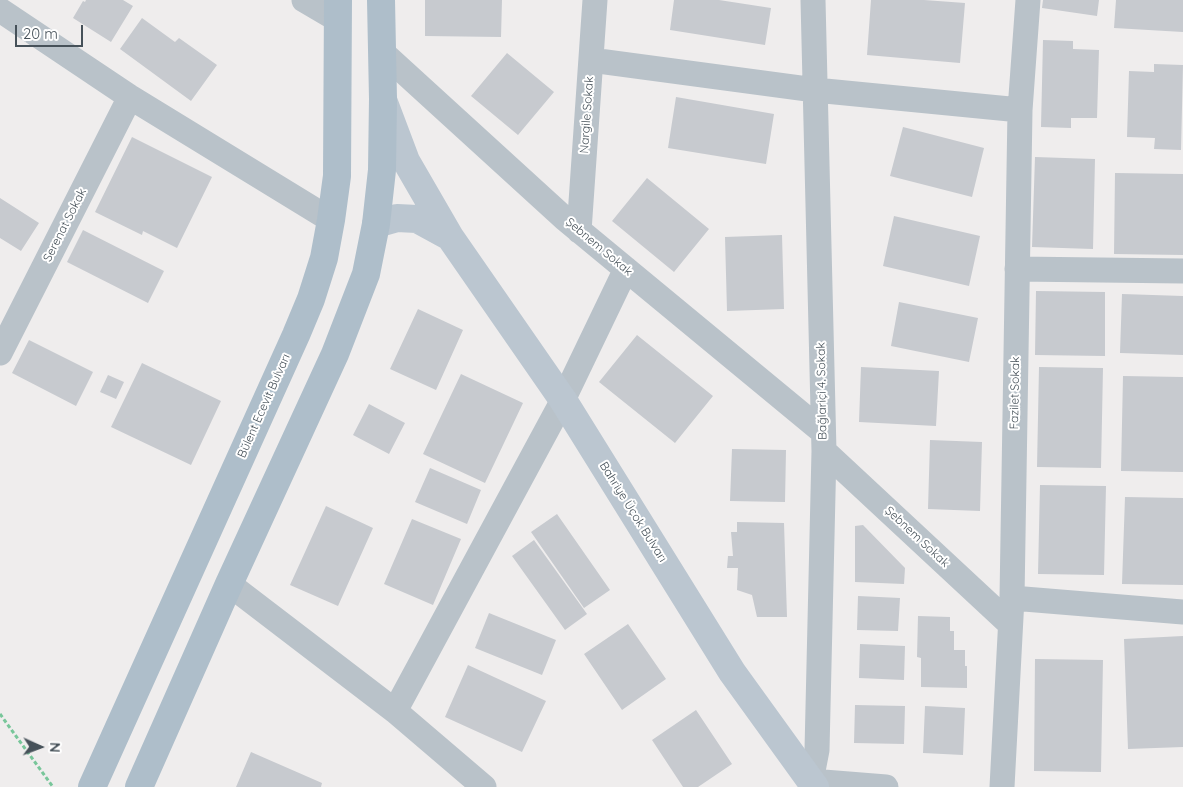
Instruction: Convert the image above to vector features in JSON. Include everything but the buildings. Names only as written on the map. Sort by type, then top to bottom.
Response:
[{"type":"main road","points":[[139,787],[229,584],[335,354],[366,274],[376,224],[382,170],[381,0]]},
{"type":"main road","name":"Bülent Ecevit Bulvarı","points":[[92,787],[300,326],[324,258],[332,220],[337,176],[338,10]]},
{"type":"street","points":[[304,0],[338,10]]},
{"type":"street","name":"Nargile Sokak","points":[[579,231],[595,0]]},
{"type":"street","name":"Bağlariçi 4. Sokak","points":[[813,0],[824,442],[817,750],[813,784]]},
{"type":"street","name":"Fazilet Sokak","points":[[1002,787],[1012,598],[1020,110],[1028,0]]},
{"type":"street","points":[[0,10],[130,97],[332,220]]},
{"type":"street","name":"Şebnem Sokak","points":[[382,52],[579,231],[626,269],[824,442],[1010,624]]},
{"type":"street","points":[[591,60],[815,90],[1020,110]]},
{"type":"street","name":"Serenat Sokak","points":[[0,353],[130,97]]},
{"type":"street","name":"Bahriye Üçok Bulvarı","points":[[383,99],[406,162],[450,237],[563,400],[732,672],[813,784]]},
{"type":"street","name":"Bahriye Üçok Bulvarı","points":[[376,224],[397,218],[417,219],[450,237]]},
{"type":"street","points":[[394,711],[563,400],[626,269]]},
{"type":"street","points":[[1017,269],[1183,271]]},
{"type":"street","points":[[229,584],[394,711],[484,787]]},
{"type":"street","points":[[1012,598],[1183,612]]},
{"type":"street","points":[[813,784],[886,787]]},
{"type":"path","points":[[0,714],[53,787]]}]
